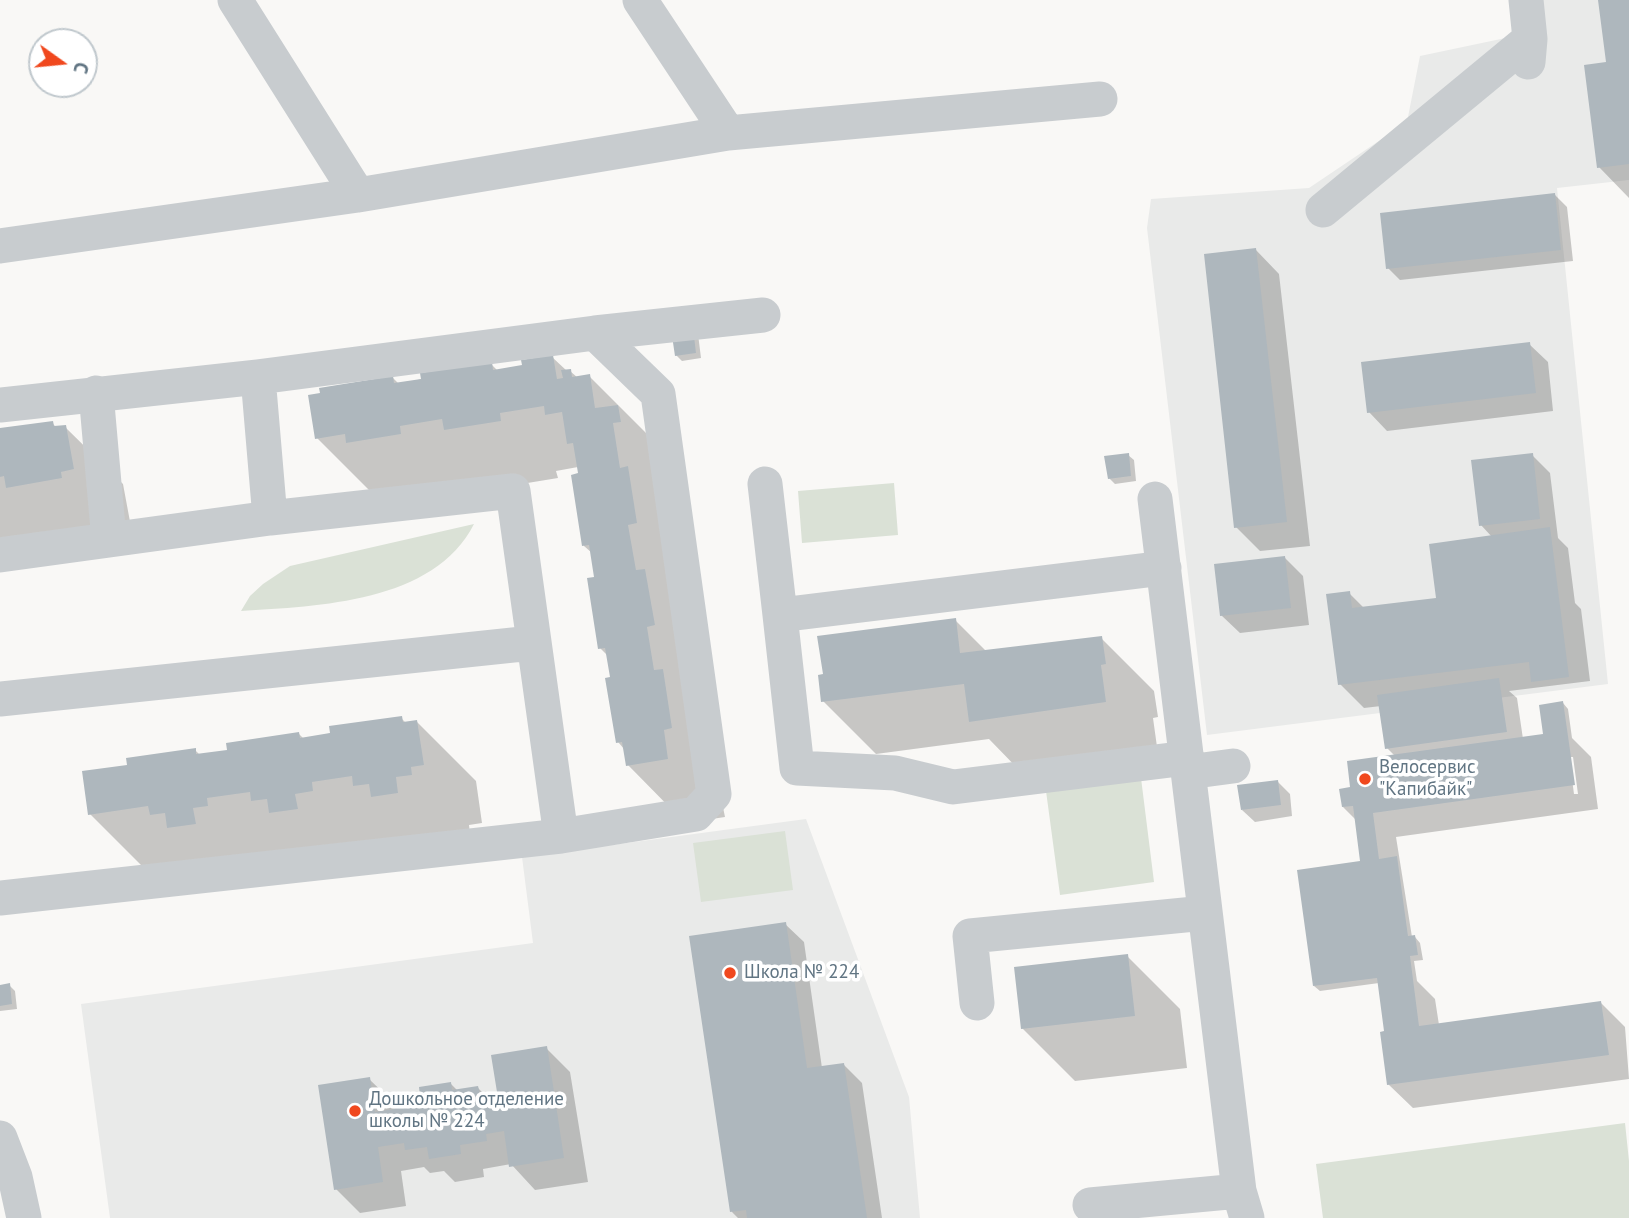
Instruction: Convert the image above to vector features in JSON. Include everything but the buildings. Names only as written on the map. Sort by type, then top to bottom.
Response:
[{"type":"lane","points":[[235,0],[358,195]]},
{"type":"lane","points":[[640,0],[728,134]]},
{"type":"lane","points":[[1323,210],[1529,54],[1525,0]]},
{"type":"lane","points":[[0,246],[358,195],[728,134],[1100,99]]},
{"type":"lane","points":[[0,405],[258,377],[595,332],[764,315]]},
{"type":"lane","points":[[0,898],[561,836],[696,814],[714,794],[658,394],[595,332]]},
{"type":"lane","points":[[258,377],[271,518]]},
{"type":"lane","points":[[96,393],[109,540]]},
{"type":"lane","points":[[765,484],[797,768],[895,773],[953,788],[1187,765],[1233,766]]},
{"type":"lane","points":[[0,555],[271,518],[513,491],[532,643],[561,836]]},
{"type":"lane","points":[[1090,1205],[1243,1204],[1155,499]]},
{"type":"lane","points":[[780,615],[1164,568]]},
{"type":"lane","points":[[0,699],[532,643]]},
{"type":"lane","points":[[977,1003],[970,936],[1205,913]]},
{"type":"lane","points":[[0,1138],[15,1177],[24,1218]]},
{"type":"shaded area","points":[[1511,0],[1629,0],[1629,180],[1557,188],[1608,684],[1207,735],[1147,228],[1151,199],[1309,188],[1407,122],[1420,56],[1515,36]]},
{"type":"shaded area","points":[[894,483],[898,535],[802,543],[798,491]]},
{"type":"shaded area","points":[[474,524],[456,550],[432,570],[403,585],[338,602],[241,611],[250,596],[263,584],[290,566]]},
{"type":"shaded area","points":[[1141,778],[1154,882],[1060,895],[1046,791]]},
{"type":"shaded area","points":[[806,819],[909,1097],[920,1218],[110,1218],[81,1004],[533,943],[522,857]]},
{"type":"shaded area","points":[[785,831],[793,890],[701,902],[693,843]]},
{"type":"shaded area","points":[[1625,1123],[1629,1161],[1629,1218],[1323,1218],[1316,1164]]},
{"type":"place","name":"Велосервис \"Капибайк\"","points":[[1365,779]]},
{"type":"place","name":"Школа № 224","points":[[730,973]]},
{"type":"place","name":"Дошкольное отделение школы № 224","points":[[355,1111]]}]
